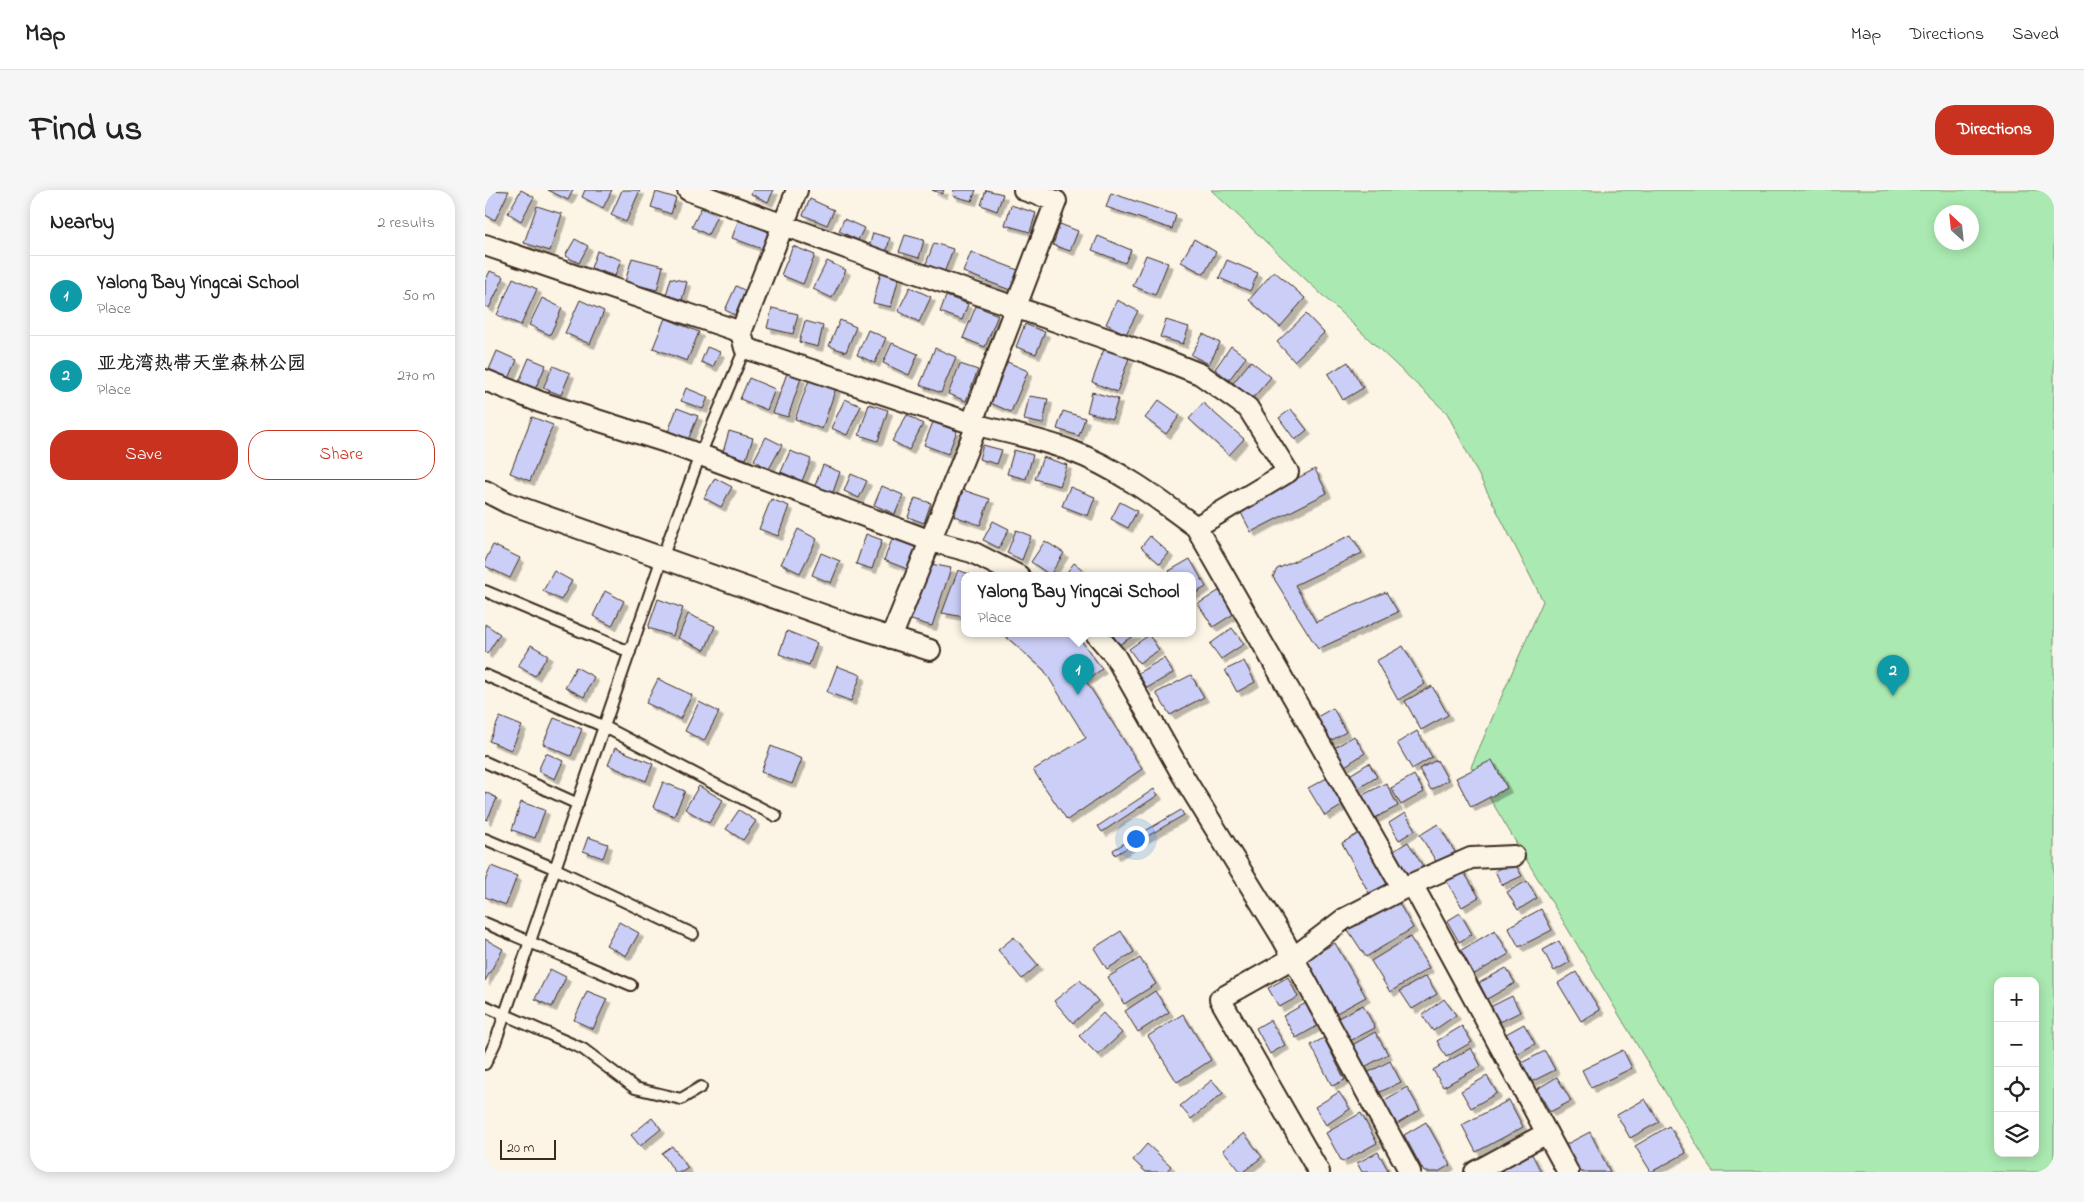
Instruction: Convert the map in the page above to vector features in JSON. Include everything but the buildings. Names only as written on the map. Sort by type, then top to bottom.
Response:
[{"type":"street","points":[[687,190],[1145,352],[1200,374],[1247,408],[1288,472],[1196,527]]},
{"type":"street","points":[[743,340],[797,190]]},
{"type":"street","points":[[891,638],[931,541],[975,423],[1015,306],[1056,201],[1024,190]]},
{"type":"street","points":[[485,246],[975,423],[1069,450],[1145,488],[1196,527],[1408,886],[1568,1172]]},
{"type":"street","points":[[485,380],[540,402],[663,441],[931,541],[972,552],[1011,572]]},
{"type":"street","points":[[485,492],[507,503],[930,650]]},
{"type":"street","points":[[1099,637],[1115,656],[1183,776],[1293,958],[1410,1172]]},
{"type":"street","points":[[1319,1172],[1220,999],[1293,958],[1344,919],[1408,886],[1471,858],[1514,856]]},
{"type":"street","points":[[1475,1172],[1547,1133]]},
{"type":"lane","points":[[485,1064],[505,1015],[662,558],[743,340]]},
{"type":"lane","points":[[485,591],[631,652]]},
{"type":"lane","points":[[485,675],[605,727],[776,816]]},
{"type":"lane","points":[[485,762],[578,804]]},
{"type":"lane","points":[[485,839],[555,869],[693,934]]},
{"type":"lane","points":[[485,923],[631,985]]},
{"type":"lane","points":[[485,1006],[583,1049],[635,1088],[681,1099],[701,1087]]},
{"type":"green space","points":[[1211,190],[2054,190],[2054,1172],[1713,1172],[1471,767],[1543,601],[1447,413]]},
{"type":"place","name":"Yalong Bay Yingcai School","points":[[1078,695]]},
{"type":"place","name":"亚龙湾热带天堂森林公园","points":[[1893,696]]}]
